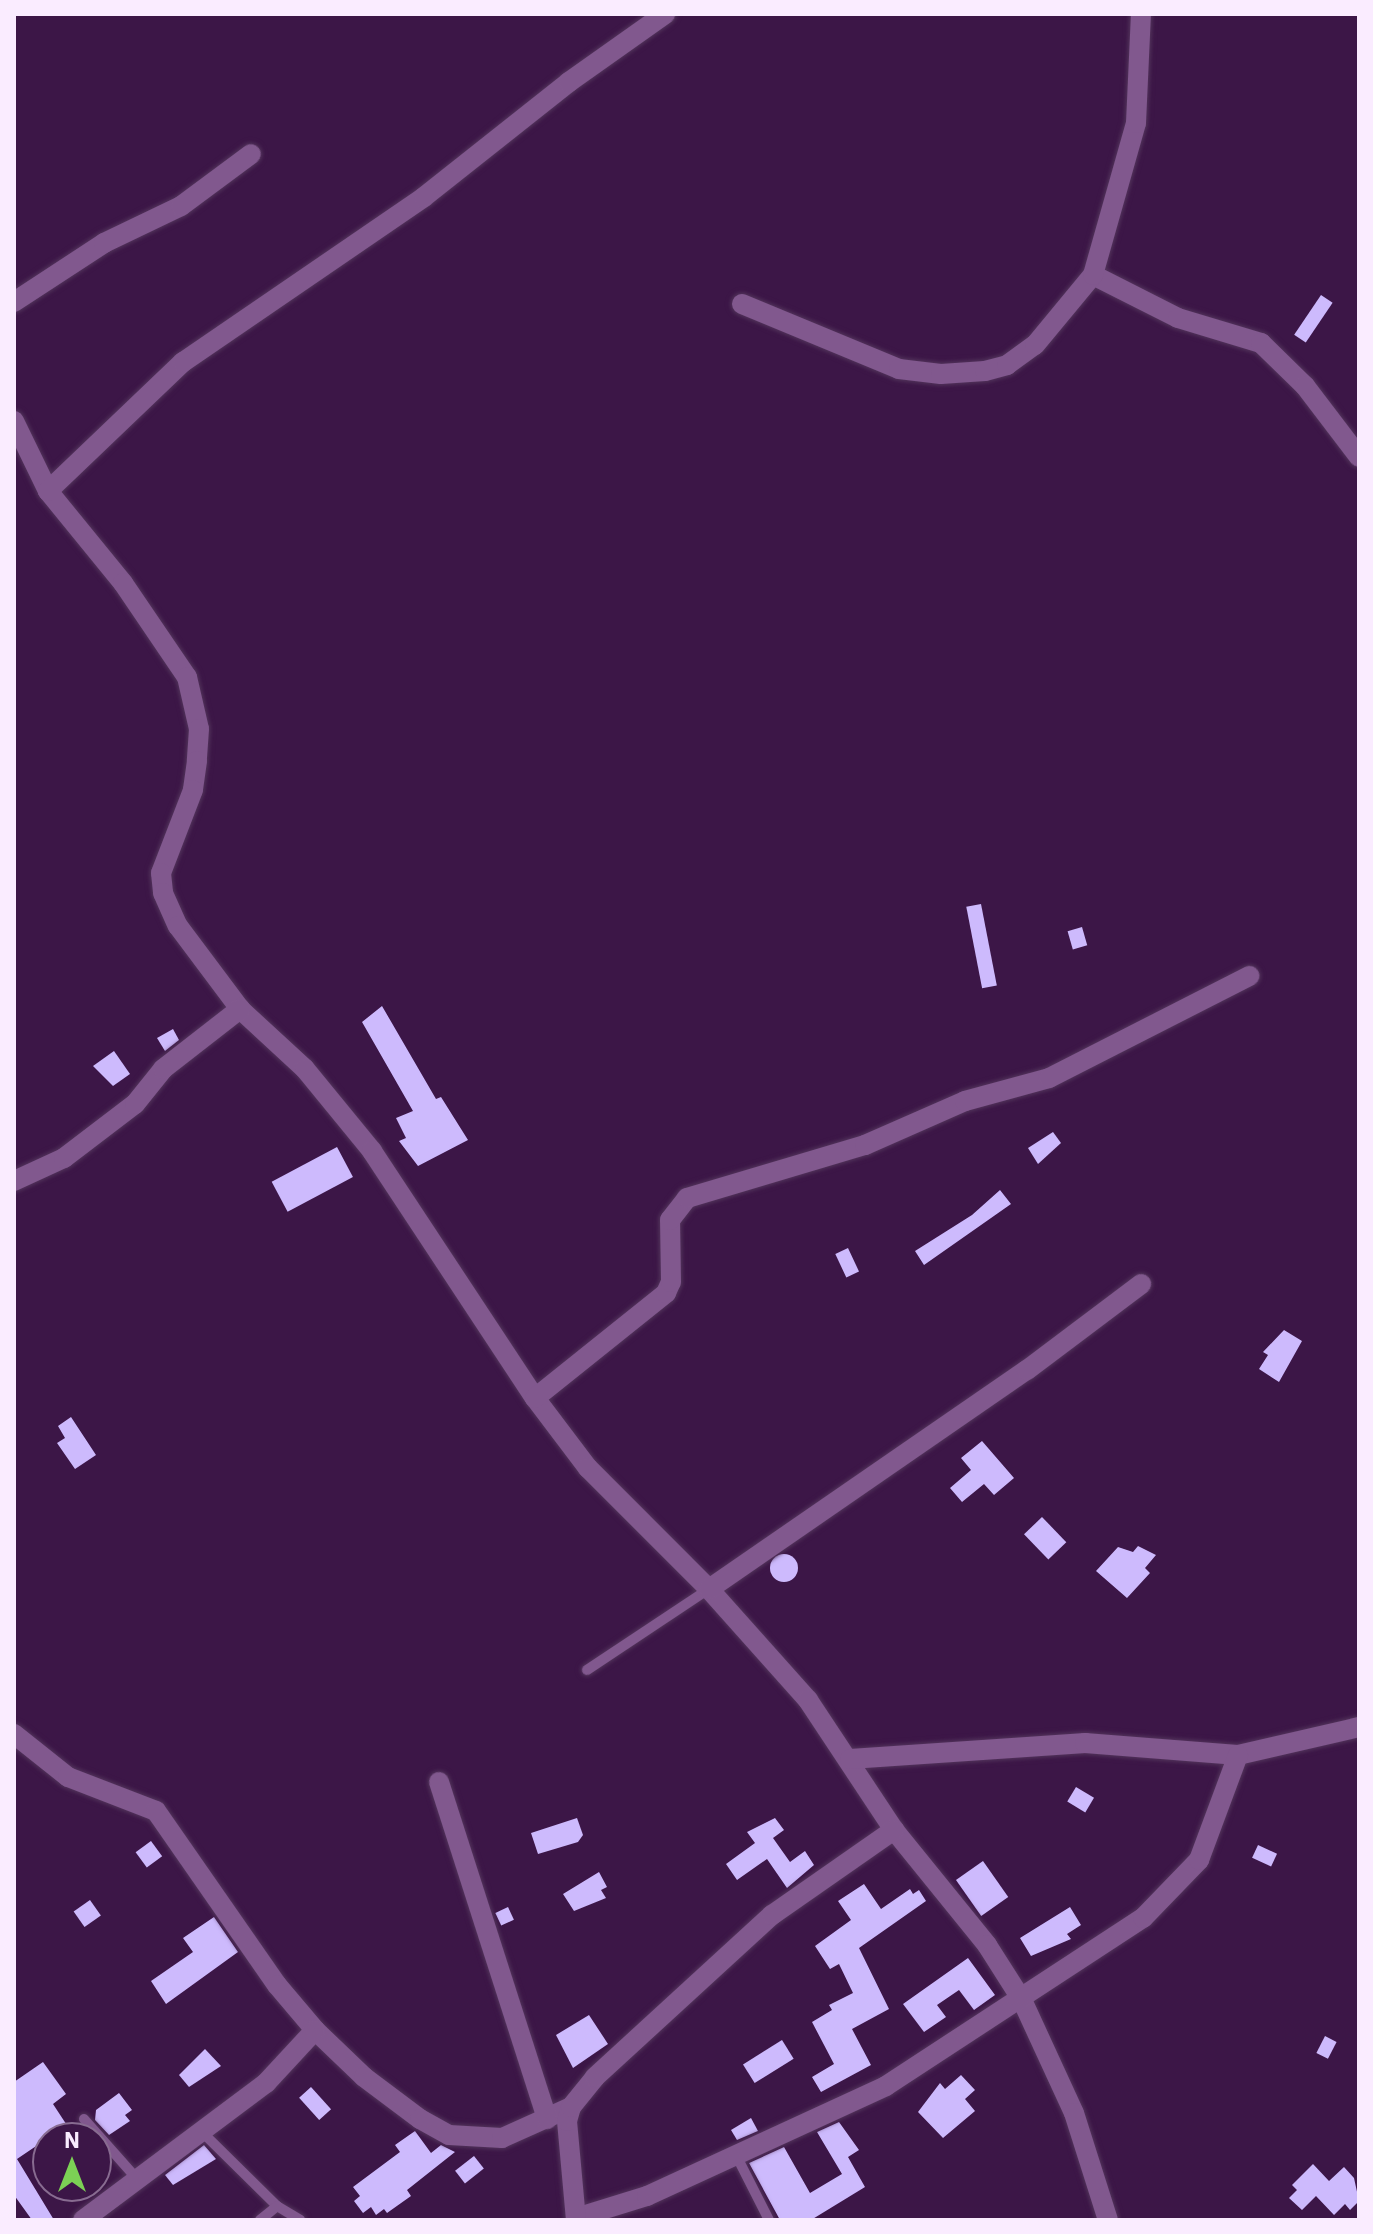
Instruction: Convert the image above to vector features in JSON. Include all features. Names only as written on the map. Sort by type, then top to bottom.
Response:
[{"type":"street","points":[[48,491],[183,362],[424,197],[569,82],[665,14]]},
{"type":"street","points":[[742,304],[899,369],[956,373],[1007,365],[1063,315],[1093,275],[1136,123],[1141,14]]},
{"type":"street","points":[[14,302],[104,243],[181,206],[251,154]]},
{"type":"street","points":[[1093,275],[1178,318],[1261,343],[1305,386],[1359,457]]},
{"type":"street","points":[[14,421],[48,491],[123,583],[187,677],[199,729],[197,761],[193,790],[166,849],[163,893],[194,952],[240,1009],[305,1069],[372,1151],[535,1398],[588,1468],[709,1589],[808,1700],[850,1759],[894,1830],[987,1945],[1022,2000],[1074,2113],[1108,2220]]},
{"type":"street","points":[[535,1398],[666,1293],[671,1282],[670,1220],[687,1198],[865,1145],[965,1101],[1049,1078],[1249,976]]},
{"type":"street","points":[[14,1181],[76,1149],[135,1104],[163,1069],[240,1009]]},
{"type":"street","points":[[709,1589],[1027,1370],[1141,1284]]},
{"type":"street","points":[[850,1759],[1085,1743],[1238,1755],[1359,1727]]},
{"type":"street","points":[[14,1734],[68,1777],[156,1811],[277,1985],[315,2030],[364,2077],[449,2135],[502,2138],[571,2107],[595,2077],[772,1915],[894,1830]]},
{"type":"street","points":[[571,2107],[568,2136],[578,2218],[647,2196],[886,2086],[1022,2000],[1143,1918],[1186,1878],[1199,1860],[1238,1755]]},
{"type":"street","points":[[439,1782],[547,2119]]},
{"type":"street","points":[[83,2220],[266,2083],[315,2030]]},
{"type":"lane","points":[[587,1670],[709,1589]]},
{"type":"lane","points":[[84,2119],[138,2180]]},
{"type":"lane","points":[[203,2133],[277,2206],[300,2220]]},
{"type":"lane","points":[[737,2157],[769,2220]]},
{"type":"lane","points":[[260,2220],[277,2206]]},
{"type":"building","points":[[1321,295],[1333,303],[1306,343],[1294,335]]},
{"type":"building","points":[[981,904],[997,985],[982,988],[966,907]]},
{"type":"building","points":[[1082,927],[1087,945],[1073,949],[1068,931]]},
{"type":"building","points":[[382,1006],[436,1099],[441,1097],[468,1140],[418,1166],[399,1141],[406,1138],[396,1118],[413,1111],[362,1022]]},
{"type":"building","points":[[173,1029],[179,1040],[165,1051],[157,1038]]},
{"type":"building","points":[[114,1051],[130,1074],[113,1086],[93,1066]]},
{"type":"building","points":[[1053,1132],[1061,1143],[1038,1164],[1028,1148]]},
{"type":"building","points":[[337,1147],[353,1177],[288,1212],[272,1182]]},
{"type":"building","points":[[1000,1190],[1011,1204],[924,1265],[915,1251],[972,1215]]},
{"type":"building","points":[[848,1248],[859,1272],[846,1277],[835,1254]]},
{"type":"building","points":[[1284,1330],[1302,1341],[1279,1382],[1259,1369],[1268,1355],[1263,1352]]},
{"type":"building","points":[[71,1417],[96,1455],[75,1469],[57,1443],[65,1438],[58,1426]]},
{"type":"building","points":[[982,1441],[1014,1478],[994,1495],[984,1484],[962,1502],[950,1488],[971,1470],[961,1458]]},
{"type":"building","points":[[1042,1517],[1066,1542],[1048,1560],[1024,1534]]},
{"type":"building","points":[[1138,1546],[1156,1555],[1145,1568],[1150,1573],[1127,1598],[1096,1571],[1118,1547],[1133,1552]]},
{"type":"building","points":[[784,1554],[794,1558],[798,1568],[794,1578],[784,1582],[774,1578],[770,1568],[774,1558]]},
{"type":"building","points":[[1076,1787],[1094,1798],[1085,1812],[1067,1802]]},
{"type":"building","points":[[577,1818],[583,1835],[578,1842],[538,1854],[531,1833]]},
{"type":"building","points":[[775,1818],[784,1830],[773,1838],[790,1862],[805,1851],[814,1865],[787,1888],[767,1859],[737,1880],[726,1864],[755,1843],[747,1832]]},
{"type":"building","points":[[151,1841],[162,1856],[147,1868],[136,1852]]},
{"type":"building","points":[[1258,1845],[1277,1854],[1271,1867],[1252,1858]]},
{"type":"building","points":[[983,1861],[1008,1897],[981,1916],[956,1880]]},
{"type":"building","points":[[599,1872],[607,1887],[601,1890],[606,1898],[574,1911],[563,1894]]},
{"type":"building","points":[[864,1884],[881,1909],[910,1889],[913,1894],[919,1890],[926,1901],[859,1948],[889,2009],[852,2029],[871,2065],[821,2092],[812,2077],[834,2064],[812,2022],[832,2010],[829,2005],[853,1993],[839,1964],[830,1969],[815,1946],[851,1920],[838,1901]]},
{"type":"building","points":[[90,1900],[101,1916],[85,1927],[74,1911]]},
{"type":"building","points":[[508,1907],[514,1920],[501,1926],[495,1913]]},
{"type":"building","points":[[1070,1907],[1081,1925],[1067,1934],[1071,1939],[1031,1956],[1020,1938]]},
{"type":"building","points":[[214,1917],[238,1952],[166,2004],[151,1981],[193,1952],[183,1938]]},
{"type":"building","points":[[968,1958],[995,1995],[974,2010],[959,1990],[937,2005],[946,2017],[924,2032],[903,2004]]},
{"type":"building","points":[[589,2015],[608,2044],[573,2068],[556,2035]]},
{"type":"building","points":[[1325,2036],[1337,2042],[1328,2059],[1316,2053]]},
{"type":"building","points":[[782,2040],[794,2059],[755,2083],[743,2064]]},
{"type":"building","points":[[205,2049],[221,2066],[189,2087],[179,2075]]},
{"type":"building","points":[[43,2062],[66,2094],[53,2104],[65,2122],[32,2122],[32,2149],[17,2159],[32,2184],[32,2202],[43,2202],[54,2220],[32,2220],[14,2195],[14,2082]]},
{"type":"building","points":[[961,2075],[975,2090],[965,2099],[975,2111],[943,2138],[918,2112],[940,2083],[945,2089]]},
{"type":"building","points":[[311,2087],[331,2109],[319,2120],[299,2098]]},
{"type":"building","points":[[119,2093],[132,2110],[125,2115],[130,2121],[112,2133],[112,2122],[95,2120],[96,2110]]},
{"type":"building","points":[[751,2118],[758,2131],[737,2140],[731,2130]]},
{"type":"building","points":[[839,2122],[859,2150],[848,2157],[865,2187],[811,2220],[780,2220],[749,2163],[784,2147],[810,2193],[842,2174],[817,2132]]},
{"type":"building","points":[[415,2131],[431,2153],[441,2145],[455,2152],[407,2190],[411,2196],[387,2213],[384,2209],[376,2215],[371,2207],[363,2213],[354,2201],[360,2196],[353,2187],[400,2152],[395,2145]]},
{"type":"building","points":[[204,2145],[216,2159],[173,2185],[165,2175]]},
{"type":"building","points":[[474,2156],[484,2169],[465,2183],[455,2171]]},
{"type":"building","points":[[1313,2164],[1329,2181],[1344,2167],[1354,2178],[1359,2201],[1350,2210],[1345,2204],[1334,2215],[1316,2196],[1302,2210],[1289,2198],[1297,2190],[1292,2185]]}]
